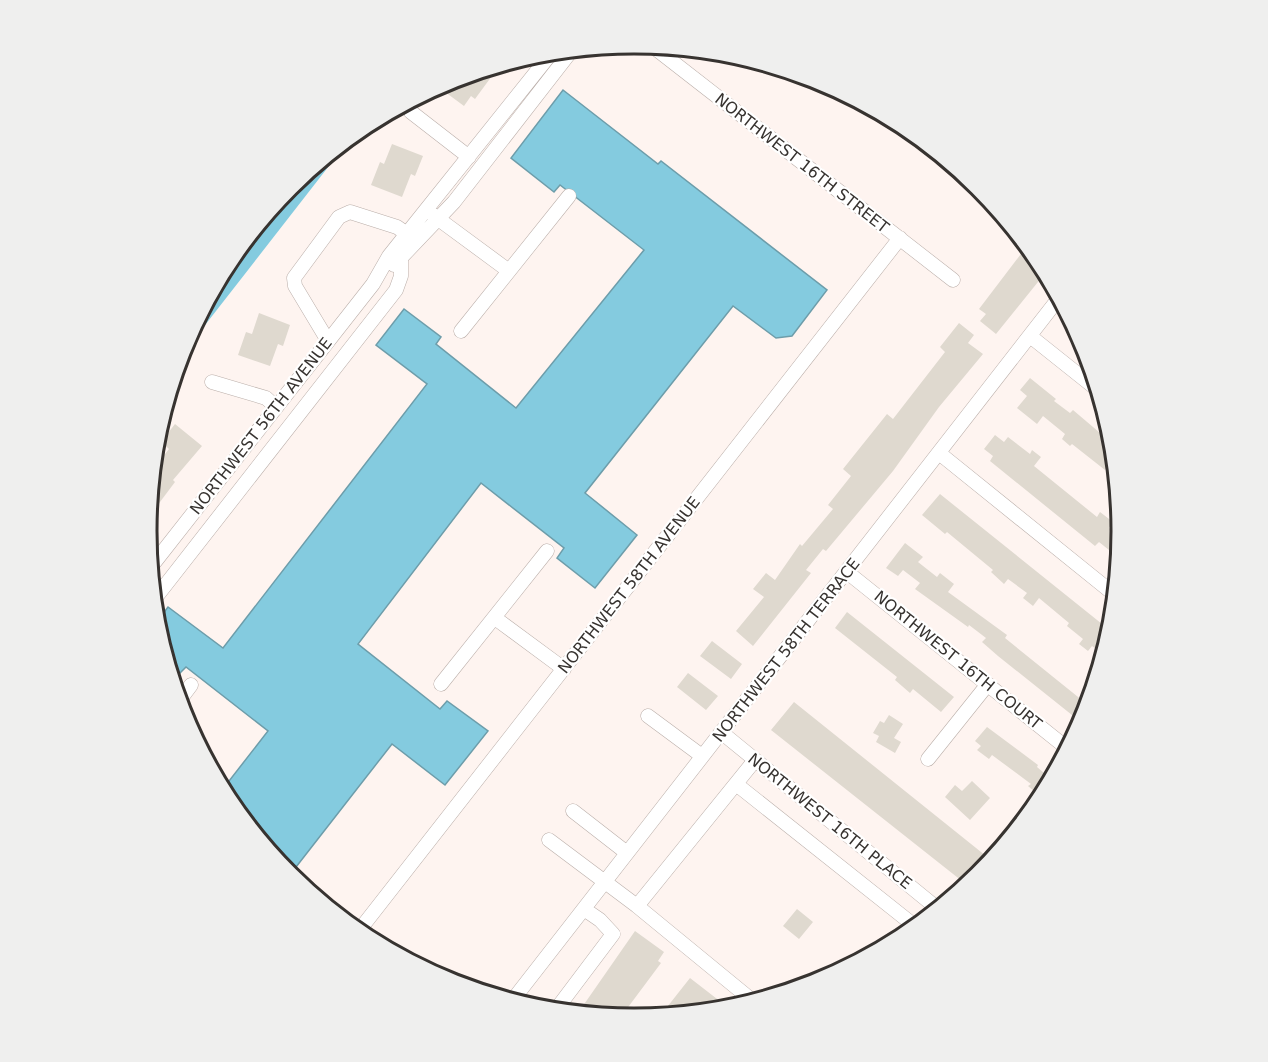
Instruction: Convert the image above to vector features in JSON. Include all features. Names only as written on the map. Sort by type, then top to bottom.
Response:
[{"type":"street","name":"NORTHWEST 16TH STREET","points":[[664,55],[953,280]]},
{"type":"street","name":"NORTHWEST 56TH AVENUE","points":[[373,284],[439,220],[565,59]]},
{"type":"street","name":"NORTHWEST 56TH AVENUE","points":[[158,558],[373,284],[389,256],[544,63]]},
{"type":"street","points":[[411,112],[469,157]]},
{"type":"street","points":[[461,331],[569,196]]},
{"type":"street","points":[[426,210],[510,271]]},
{"type":"street","points":[[328,341],[295,286],[294,278],[339,217],[350,212],[397,227],[407,234]]},
{"type":"street","name":"NORTHWEST 58TH AVENUE","points":[[364,924],[900,238]]},
{"type":"street","points":[[161,591],[396,290],[401,276],[401,259]]},
{"type":"street","name":"NORTHWEST 58TH TERRACE","points":[[518,994],[1054,305]]},
{"type":"street","points":[[1030,336],[1087,383]]},
{"type":"street","points":[[212,382],[266,398],[276,407]]},
{"type":"street","points":[[939,453],[1107,589]]},
{"type":"street","points":[[441,684],[547,551]]},
{"type":"street","name":"NORTHWEST 16TH COURT","points":[[847,572],[1062,743]]},
{"type":"street","points":[[495,618],[564,669]]},
{"type":"street","points":[[928,759],[988,684]]},
{"type":"street","points":[[185,693],[191,685]]},
{"type":"street","points":[[648,716],[702,756]]},
{"type":"street","name":"NORTHWEST 16TH PLACE","points":[[721,732],[931,903]]},
{"type":"street","points":[[637,906],[755,760]]},
{"type":"street","points":[[736,784],[908,921]]},
{"type":"street","points":[[573,811],[627,853]]},
{"type":"street","points":[[549,840],[637,906],[745,995]]},
{"type":"street","points":[[562,1002],[613,934],[600,920],[584,909]]},
{"type":"water","points":[[563,90],[658,164],[661,161],[827,290],[792,336],[776,338],[733,306],[585,493],[637,535],[595,588],[557,558],[564,548],[481,483],[358,644],[440,709],[447,701],[488,731],[445,785],[392,744],[296,867],[275,846],[228,782],[268,731],[186,667],[179,674],[164,612],[168,607],[223,648],[427,384],[376,345],[404,309],[441,337],[436,344],[516,408],[644,250],[560,185],[554,192],[511,158]]},
{"type":"building","points":[[492,76],[475,99],[471,96],[464,106],[446,92]]},
{"type":"building","points":[[392,144],[423,156],[415,176],[411,174],[402,197],[371,185],[380,162],[384,164]]},
{"type":"building","points":[[1021,253],[1039,280],[996,334],[980,321],[986,314],[979,309]]},
{"type":"building","points":[[259,313],[290,325],[283,346],[278,344],[270,366],[238,355],[246,332],[252,334]]},
{"type":"building","points":[[959,323],[974,335],[968,343],[983,354],[939,407],[893,471],[826,551],[823,549],[806,570],[811,573],[753,646],[736,631],[764,597],[753,589],[766,573],[775,580],[800,544],[802,546],[833,509],[828,505],[851,476],[843,469],[887,414],[893,419],[945,352],[940,347]]},
{"type":"building","points":[[1030,378],[1056,399],[1054,401],[1070,413],[1073,410],[1101,434],[1107,467],[1105,470],[1072,444],[1070,446],[1062,439],[1065,434],[1043,416],[1037,424],[1017,408],[1027,396],[1020,390]]},
{"type":"building","points":[[175,424],[202,446],[173,480],[175,482],[158,505],[163,456],[169,449],[165,445],[167,435]]},
{"type":"building","points":[[995,435],[1004,442],[1008,437],[1030,454],[1032,450],[1041,457],[1034,466],[1097,517],[1100,512],[1111,520],[1110,551],[1099,542],[1095,546],[990,461],[993,456],[984,449]]},
{"type":"building","points":[[940,494],[1102,624],[1096,649],[1092,646],[1088,651],[1079,644],[1083,639],[1067,626],[1069,623],[1039,598],[1033,606],[1023,598],[1027,593],[1008,579],[1004,584],[991,572],[993,570],[947,532],[945,534],[922,515]]},
{"type":"building","points":[[905,543],[923,557],[918,562],[937,577],[940,573],[954,584],[948,592],[1007,635],[1005,638],[1081,699],[1074,716],[982,642],[986,638],[915,589],[920,583],[903,570],[898,576],[886,568]]},
{"type":"building","points":[[847,612],[954,697],[941,712],[913,689],[910,693],[895,680],[897,677],[835,628]]},
{"type":"building","points":[[712,641],[742,664],[731,679],[700,656]]},
{"type":"building","points":[[688,673],[718,696],[706,710],[677,687]]},
{"type":"building","points":[[794,702],[984,855],[960,879],[771,730]]},
{"type":"building","points":[[889,715],[903,724],[894,738],[901,742],[895,753],[876,742],[879,736],[873,733],[880,721],[884,723]]},
{"type":"building","points":[[987,727],[1038,765],[1037,767],[1045,774],[1034,791],[1028,786],[1031,784],[992,755],[989,759],[977,750],[981,746],[975,741]]},
{"type":"building","points":[[972,781],[990,798],[970,820],[945,797],[955,785],[962,791]]},
{"type":"building","points":[[797,909],[813,922],[799,939],[783,926]]},
{"type":"building","points":[[635,931],[664,952],[658,961],[661,963],[628,1008],[583,1005]]},
{"type":"building","points":[[690,978],[719,1000],[696,1004],[667,1007]]},
{"type":"waterway","points":[[219,296],[303,188]]}]
